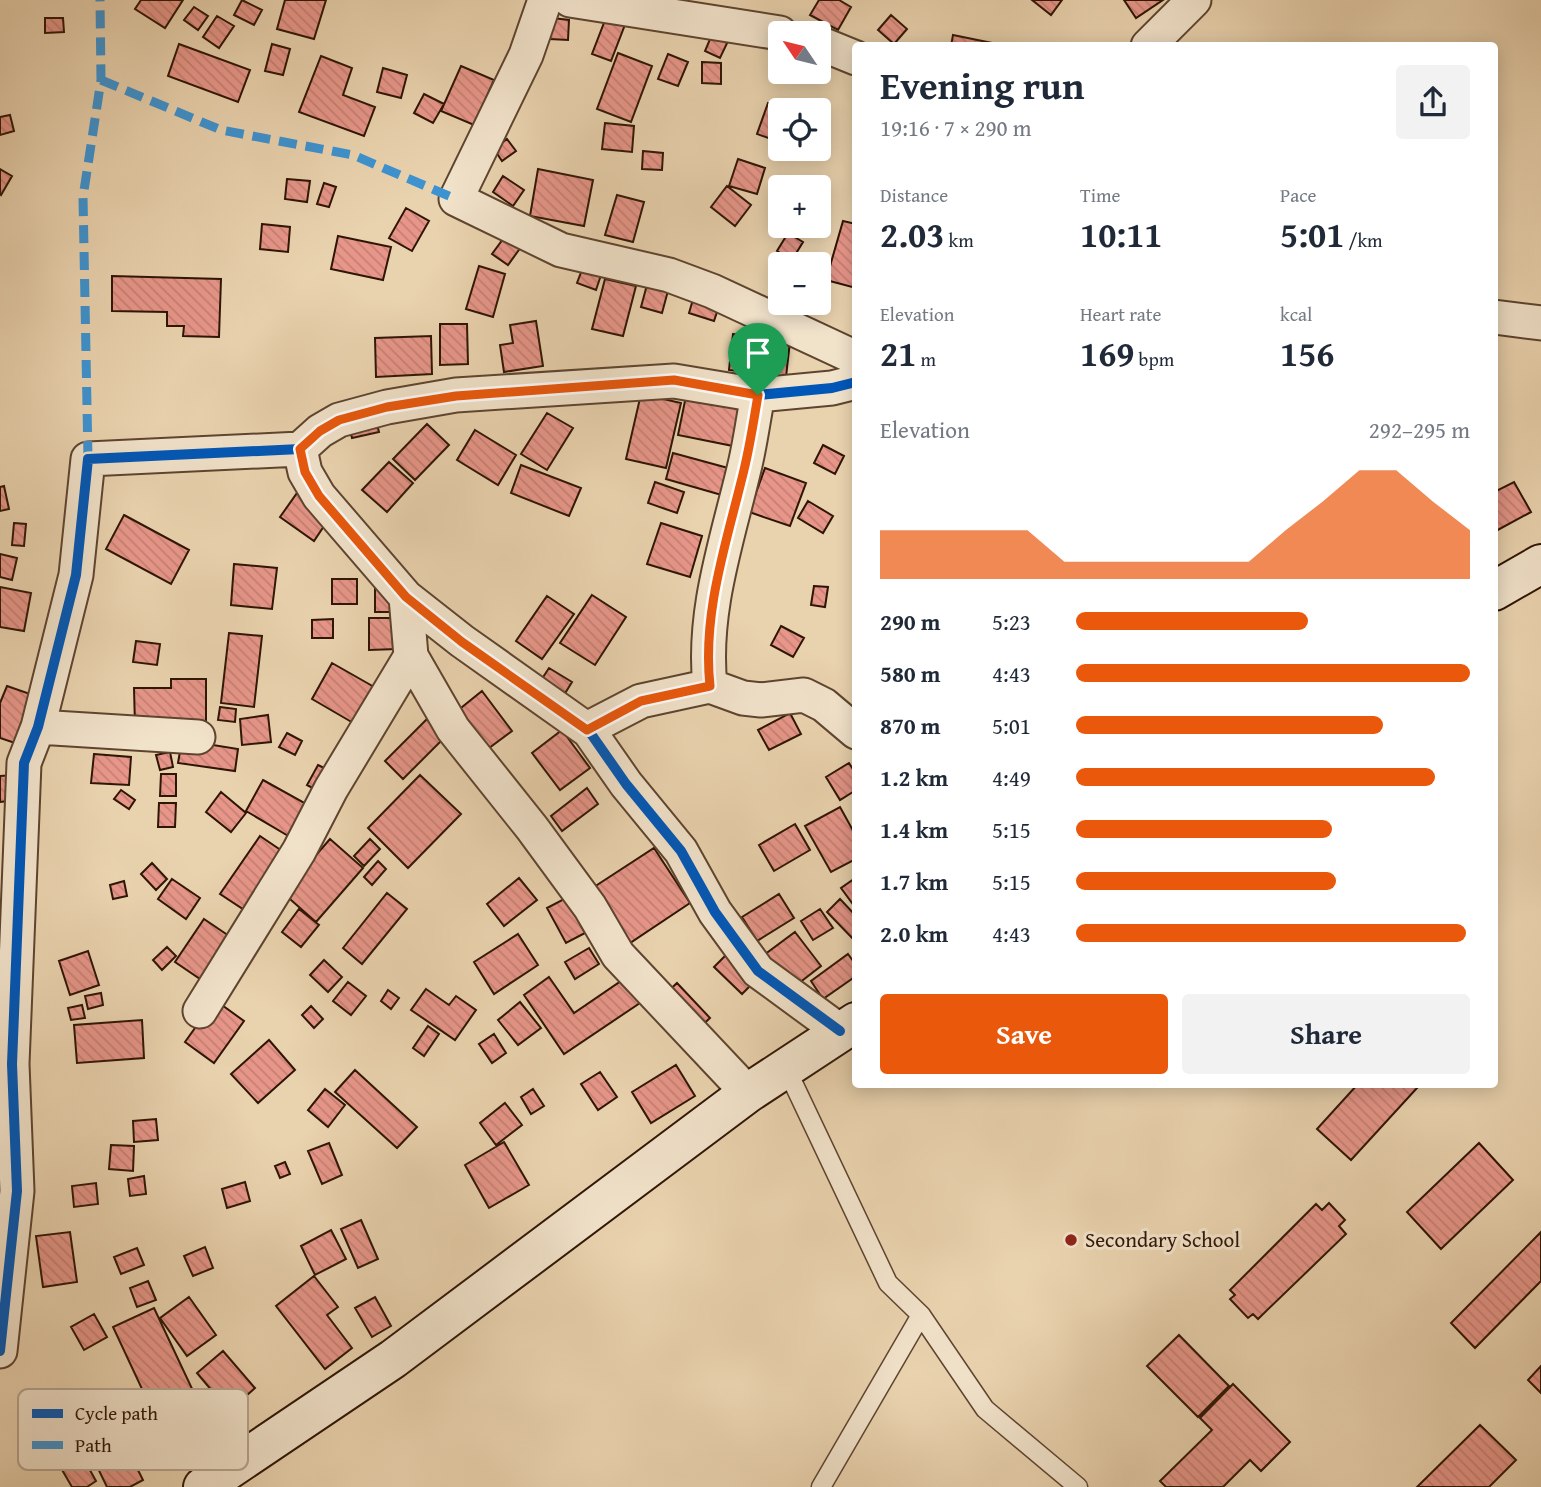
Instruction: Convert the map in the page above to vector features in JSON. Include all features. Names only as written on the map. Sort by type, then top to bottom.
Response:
[{"type":"main road","points":[[1498,589],[1541,564]]},
{"type":"main road","points":[[248,1457],[393,1359],[748,1093],[787,1070],[848,1027]]},
{"type":"main road","points":[[203,1487],[228,1470]]},
{"type":"street","points":[[545,0],[526,55],[456,198],[561,250],[669,275],[712,291],[852,356]]},
{"type":"street","points":[[569,0],[768,31]]},
{"type":"street","points":[[1152,42],[1194,0]]},
{"type":"street","points":[[831,48],[852,56]]},
{"type":"street","points":[[1498,318],[1541,323]]},
{"type":"street","points":[[0,1351],[17,1191],[12,1064],[10,819],[25,796],[24,763],[38,727],[76,575],[88,459],[300,449],[320,431],[339,420],[387,407],[456,396],[674,380],[758,395],[852,384]]},
{"type":"street","points":[[710,686],[706,650],[714,601],[758,395]]},
{"type":"street","points":[[300,449],[305,472],[319,496],[406,597],[462,642],[587,730],[626,784],[681,851],[715,912],[758,971],[848,1027]]},
{"type":"street","points":[[406,597],[411,656],[453,729],[532,828],[590,907],[618,955],[748,1093]]},
{"type":"street","points":[[200,1011],[299,851],[331,789],[411,656]]},
{"type":"street","points":[[587,730],[641,701],[710,686],[743,698],[761,700],[804,695],[824,705],[852,729]]},
{"type":"street","points":[[38,727],[198,737]]},
{"type":"lane","points":[[787,1070],[888,1283],[921,1315],[985,1409],[1078,1487]]},
{"type":"lane","points":[[821,1487],[921,1315]]},
{"type":"building","points":[[141,0],[183,0],[165,28],[135,9]]},
{"type":"building","points":[[242,0],[262,10],[254,25],[234,15]]},
{"type":"building","points":[[285,0],[326,0],[314,39],[277,29]]},
{"type":"building","points":[[819,0],[839,0],[851,7],[838,30],[831,26],[831,21],[821,21],[810,15]]},
{"type":"building","points":[[1032,0],[1062,0],[1051,15]]},
{"type":"building","points":[[1124,0],[1163,0],[1136,18]]},
{"type":"building","points":[[194,7],[208,16],[198,30],[184,20]]},
{"type":"building","points":[[607,15],[626,22],[611,61],[592,54]]},
{"type":"building","points":[[891,15],[907,29],[896,42],[892,42],[878,30]]},
{"type":"building","points":[[217,16],[234,26],[219,48],[203,37]]},
{"type":"building","points":[[45,18],[63,18],[64,32],[45,33]]},
{"type":"building","points":[[552,18],[569,20],[568,40],[550,39]]},
{"type":"building","points":[[713,32],[729,39],[720,58],[705,51]]},
{"type":"building","points":[[953,35],[987,42],[952,42]]},
{"type":"building","points":[[179,44],[250,70],[238,102],[168,76]]},
{"type":"building","points":[[272,44],[290,49],[283,75],[265,71]]},
{"type":"building","points":[[618,53],[652,66],[631,122],[597,109]]},
{"type":"building","points":[[668,54],[688,62],[678,86],[658,79]]},
{"type":"building","points":[[321,56],[352,68],[343,95],[375,107],[364,136],[299,112]]},
{"type":"building","points":[[702,62],[721,63],[721,84],[702,83]]},
{"type":"building","points":[[461,66],[494,80],[474,125],[441,111]]},
{"type":"building","points":[[383,68],[407,75],[401,98],[377,92]]},
{"type":"building","points":[[424,94],[444,104],[433,123],[414,113]]},
{"type":"building","points":[[768,103],[768,138],[757,134]]},
{"type":"building","points":[[10,115],[14,131],[0,135],[0,117]]},
{"type":"building","points":[[605,123],[634,126],[632,152],[602,149]]},
{"type":"building","points":[[507,139],[516,151],[502,161],[494,149]]},
{"type":"building","points":[[643,151],[663,153],[662,170],[642,169]]},
{"type":"building","points":[[738,159],[765,168],[757,194],[729,186]]},
{"type":"building","points":[[0,169],[12,176],[1,195],[0,194]]},
{"type":"building","points":[[538,169],[593,180],[584,226],[530,216]]},
{"type":"building","points":[[503,176],[524,190],[513,206],[493,192]]},
{"type":"building","points":[[287,179],[310,181],[307,202],[285,199]]},
{"type":"building","points":[[324,183],[336,187],[329,207],[317,204]]},
{"type":"building","points":[[727,186],[751,205],[735,226],[711,207]]},
{"type":"building","points":[[617,195],[644,202],[633,242],[605,235]]},
{"type":"building","points":[[406,208],[429,221],[412,251],[389,238]]},
{"type":"building","points":[[843,221],[852,223],[852,287],[831,281],[831,263]]},
{"type":"building","points":[[262,224],[290,227],[288,252],[260,249]]},
{"type":"building","points":[[506,235],[521,247],[508,265],[492,254]]},
{"type":"building","points":[[338,236],[391,247],[383,280],[331,269]]},
{"type":"building","points":[[785,238],[796,238],[803,242],[797,252],[777,251]]},
{"type":"building","points":[[585,262],[603,269],[596,290],[577,283]]},
{"type":"building","points":[[479,266],[505,274],[493,317],[466,309]]},
{"type":"building","points":[[112,276],[221,279],[219,337],[183,336],[184,326],[167,326],[167,312],[112,311]]},
{"type":"building","points":[[605,279],[636,286],[623,336],[592,329]]},
{"type":"building","points":[[648,281],[669,287],[662,313],[641,307]]},
{"type":"building","points":[[696,289],[722,297],[714,321],[689,313]]},
{"type":"building","points":[[536,321],[543,366],[504,372],[500,345],[513,343],[510,325]]},
{"type":"building","points":[[440,324],[467,324],[468,364],[440,365]]},
{"type":"building","points":[[733,334],[790,341],[786,377],[729,370]]},
{"type":"building","points":[[431,336],[432,374],[376,377],[375,338]]},
{"type":"building","points":[[641,394],[681,403],[666,468],[626,459]]},
{"type":"building","points":[[686,396],[746,409],[738,447],[678,435]]},
{"type":"building","points":[[547,413],[573,428],[547,470],[521,454]]},
{"type":"building","points":[[375,416],[379,432],[352,438],[348,423]]},
{"type":"building","points":[[427,424],[449,445],[415,480],[393,459]]},
{"type":"building","points":[[475,430],[516,455],[498,485],[457,460]]},
{"type":"building","points":[[823,445],[844,456],[835,474],[814,463]]},
{"type":"building","points":[[673,453],[739,471],[732,498],[666,479]]},
{"type":"building","points":[[389,462],[413,483],[387,512],[362,490]]},
{"type":"building","points":[[521,465],[581,488],[569,516],[511,493]]},
{"type":"building","points":[[765,468],[806,483],[790,526],[749,512]]},
{"type":"building","points":[[655,482],[684,492],[677,513],[648,503]]},
{"type":"building","points":[[1514,482],[1531,512],[1498,530],[1498,490]]},
{"type":"building","points":[[4,486],[9,509],[0,511],[0,487]]},
{"type":"building","points":[[297,493],[330,517],[314,541],[280,517]]},
{"type":"building","points":[[808,501],[833,516],[823,533],[798,518]]},
{"type":"building","points":[[124,515],[189,550],[171,584],[106,549]]},
{"type":"building","points":[[14,523],[26,524],[24,546],[12,545]]},
{"type":"building","points":[[661,523],[702,536],[690,577],[647,564]]},
{"type":"building","points":[[0,554],[17,558],[12,580],[0,577]]},
{"type":"building","points":[[234,564],[277,568],[272,609],[231,605]]},
{"type":"building","points":[[332,579],[357,579],[357,604],[332,604]]},
{"type":"building","points":[[814,586],[828,587],[825,607],[811,605]]},
{"type":"building","points":[[0,587],[31,593],[24,631],[0,627]]},
{"type":"building","points":[[395,588],[396,612],[375,612],[375,589]]},
{"type":"building","points":[[592,595],[626,617],[595,665],[560,643]]},
{"type":"building","points":[[547,596],[574,614],[542,659],[516,641]]},
{"type":"building","points":[[369,618],[396,618],[397,649],[369,650]]},
{"type":"building","points":[[333,619],[333,638],[312,638],[312,620]]},
{"type":"building","points":[[781,626],[804,638],[793,657],[771,645]]},
{"type":"building","points":[[229,633],[262,636],[254,707],[221,703]]},
{"type":"building","points":[[136,641],[160,644],[157,665],[133,662]]},
{"type":"building","points":[[332,663],[376,688],[355,724],[312,699]]},
{"type":"building","points":[[549,668],[572,682],[559,703],[536,688]]},
{"type":"building","points":[[171,679],[206,679],[206,725],[135,726],[134,688],[171,688]]},
{"type":"building","points":[[7,686],[36,696],[18,744],[0,738],[0,703]]},
{"type":"building","points":[[482,691],[512,731],[485,751],[456,712]]},
{"type":"building","points":[[220,707],[236,709],[235,722],[218,720]]},
{"type":"building","points":[[790,713],[801,734],[769,750],[758,730]]},
{"type":"building","points":[[268,715],[271,742],[242,745],[240,719]]},
{"type":"building","points":[[431,715],[449,733],[403,779],[385,761]]},
{"type":"building","points":[[562,730],[590,768],[560,790],[532,753]]},
{"type":"building","points":[[287,733],[302,741],[295,755],[279,747]]},
{"type":"building","points":[[182,740],[238,749],[235,771],[178,763]]},
{"type":"building","points":[[170,752],[173,767],[160,770],[156,755]]},
{"type":"building","points":[[94,754],[131,757],[129,785],[91,783]]},
{"type":"building","points":[[849,763],[852,768],[852,792],[840,800],[826,777]]},
{"type":"building","points":[[318,765],[330,771],[318,791],[307,785]]},
{"type":"building","points":[[161,774],[176,774],[176,796],[160,796]]},
{"type":"building","points":[[14,775],[17,800],[0,802],[0,776]]},
{"type":"building","points":[[420,775],[461,814],[408,868],[368,828]]},
{"type":"building","points":[[263,780],[310,806],[290,837],[246,811]]},
{"type":"building","points":[[587,788],[598,804],[562,831],[551,816]]},
{"type":"building","points":[[121,790],[135,800],[129,809],[114,799]]},
{"type":"building","points":[[221,792],[246,813],[231,832],[206,812]]},
{"type":"building","points":[[159,803],[176,803],[175,827],[158,827]]},
{"type":"building","points":[[840,807],[852,829],[852,861],[831,872],[805,826]]},
{"type":"building","points":[[795,824],[810,850],[774,871],[759,845]]},
{"type":"building","points":[[260,836],[288,855],[249,913],[220,894]]},
{"type":"building","points":[[330,839],[363,868],[316,922],[283,893]]},
{"type":"building","points":[[370,839],[380,849],[364,866],[354,856]]},
{"type":"building","points":[[654,848],[690,903],[630,943],[594,887]]},
{"type":"building","points":[[378,861],[386,869],[372,885],[364,877]]},
{"type":"building","points":[[152,863],[167,879],[156,890],[141,874]]},
{"type":"building","points":[[519,878],[537,900],[504,926],[487,904]]},
{"type":"building","points":[[172,879],[200,898],[186,919],[158,899]]},
{"type":"building","points":[[852,880],[852,903],[841,888]]},
{"type":"building","points":[[124,881],[127,896],[113,899],[110,885]]},
{"type":"building","points":[[387,893],[407,909],[362,964],[343,948]]},
{"type":"building","points":[[779,894],[794,918],[757,941],[742,917]]},
{"type":"building","points":[[566,898],[585,933],[566,943],[547,908]]},
{"type":"building","points":[[840,899],[852,912],[852,938],[827,912]]},
{"type":"building","points":[[299,909],[319,925],[301,947],[282,932]]},
{"type":"building","points":[[820,909],[833,928],[813,940],[801,921]]},
{"type":"building","points":[[204,919],[235,940],[206,983],[175,962]]},
{"type":"building","points":[[795,932],[821,966],[790,990],[764,955]]},
{"type":"building","points":[[518,934],[538,965],[494,994],[474,962]]},
{"type":"building","points":[[167,947],[176,956],[162,970],[153,960]]},
{"type":"building","points":[[589,948],[599,964],[575,979],[565,962]]},
{"type":"building","points":[[88,951],[99,985],[70,995],[59,961]]},
{"type":"building","points":[[730,951],[757,979],[742,994],[714,967]]},
{"type":"building","points":[[848,954],[852,960],[852,979],[823,999],[811,981]]},
{"type":"building","points":[[324,960],[342,977],[328,992],[310,975]]},
{"type":"building","points":[[549,977],[574,1013],[624,979],[640,1003],[564,1054],[524,995]]},
{"type":"building","points":[[348,982],[366,996],[351,1015],[333,1001]]},
{"type":"building","points":[[677,983],[710,1018],[694,1033],[661,998]]},
{"type":"building","points":[[426,989],[449,1005],[456,996],[476,1010],[455,1040],[411,1010]]},
{"type":"building","points":[[388,990],[399,998],[391,1009],[381,1001]]},
{"type":"building","points":[[101,993],[103,1005],[88,1009],[85,996]]},
{"type":"building","points":[[215,1000],[244,1021],[214,1063],[185,1042]]},
{"type":"building","points":[[520,1002],[541,1028],[518,1045],[498,1020]]},
{"type":"building","points":[[82,1005],[85,1018],[71,1020],[68,1008]]},
{"type":"building","points":[[311,1006],[323,1019],[314,1028],[302,1015]]},
{"type":"building","points":[[142,1020],[144,1058],[77,1063],[74,1025]]},
{"type":"building","points":[[428,1026],[439,1034],[424,1056],[413,1048]]},
{"type":"building","points":[[494,1034],[506,1053],[492,1063],[479,1044]]},
{"type":"building","points":[[269,1040],[295,1070],[258,1103],[231,1074]]},
{"type":"building","points":[[676,1065],[695,1096],[651,1123],[632,1092]]},
{"type":"building","points":[[355,1070],[417,1127],[397,1148],[335,1092]]},
{"type":"building","points":[[600,1072],[617,1097],[598,1110],[581,1084]]},
{"type":"building","points":[[1354,1088],[1417,1088],[1351,1160],[1317,1129]]},
{"type":"building","points":[[325,1089],[345,1105],[328,1127],[308,1110]]},
{"type":"building","points":[[533,1089],[544,1106],[531,1114],[521,1097]]},
{"type":"building","points":[[505,1103],[522,1125],[496,1145],[480,1123]]},
{"type":"building","points":[[156,1119],[158,1140],[134,1142],[133,1121]]},
{"type":"building","points":[[504,1142],[529,1185],[489,1208],[465,1165]]},
{"type":"building","points":[[329,1143],[342,1175],[322,1184],[308,1151]]},
{"type":"building","points":[[1479,1143],[1513,1180],[1441,1249],[1407,1212]]},
{"type":"building","points":[[111,1145],[134,1146],[133,1171],[109,1169]]},
{"type":"building","points":[[285,1162],[290,1174],[280,1178],[275,1166]]},
{"type":"building","points":[[144,1176],[146,1194],[130,1196],[128,1179]]},
{"type":"building","points":[[245,1182],[250,1201],[227,1208],[222,1189]]},
{"type":"building","points":[[96,1183],[98,1204],[74,1207],[72,1186]]},
{"type":"building","points":[[1329,1203],[1345,1220],[1339,1226],[1346,1234],[1258,1319],[1253,1314],[1248,1318],[1230,1299],[1235,1295],[1230,1290],[1316,1204],[1322,1210]]},
{"type":"building","points":[[361,1220],[378,1259],[358,1268],[341,1229]]},
{"type":"building","points":[[331,1230],[346,1259],[315,1275],[301,1246]]},
{"type":"building","points":[[70,1232],[77,1282],[43,1287],[36,1236]]},
{"type":"building","points":[[1541,1232],[1541,1281],[1475,1348],[1451,1323]]},
{"type":"building","points":[[205,1247],[213,1268],[193,1276],[184,1256]]},
{"type":"building","points":[[137,1248],[144,1265],[121,1274],[114,1257]]},
{"type":"building","points":[[314,1276],[338,1307],[327,1315],[352,1348],[325,1369],[276,1306]]},
{"type":"building","points":[[148,1281],[156,1300],[137,1307],[130,1288]]},
{"type":"building","points":[[189,1297],[216,1335],[187,1356],[160,1318]]},
{"type":"building","points":[[375,1297],[391,1326],[372,1337],[355,1308]]},
{"type":"building","points":[[154,1308],[192,1389],[142,1389],[113,1327]]},
{"type":"building","points":[[94,1314],[107,1337],[84,1350],[71,1327]]},
{"type":"building","points":[[1179,1335],[1229,1386],[1198,1417],[1147,1366]]},
{"type":"building","points":[[223,1351],[255,1388],[248,1394],[248,1389],[210,1389],[197,1373]]},
{"type":"building","points":[[1541,1366],[1541,1393],[1528,1380]]},
{"type":"building","points":[[1233,1384],[1290,1442],[1261,1471],[1250,1460],[1223,1487],[1166,1487],[1160,1481],[1212,1430],[1200,1418]]},
{"type":"building","points":[[1480,1425],[1516,1460],[1489,1487],[1417,1487]]},
{"type":"building","points":[[62,1470],[90,1470],[96,1481],[87,1487],[72,1487]]},
{"type":"building","points":[[99,1470],[138,1470],[143,1480],[130,1487],[107,1487]]},
{"type":"marked path","points":[[88,459],[83,197],[101,80],[100,0]]},
{"type":"marked path","points":[[101,80],[221,130],[353,155],[456,199]]},
{"type":"cycle path","points":[[0,1351],[17,1191],[12,1064],[24,763],[38,727],[76,575],[88,459],[300,449],[320,431],[339,420],[387,407],[456,395],[674,381],[758,395],[832,388],[852,383]]},
{"type":"cycle path","points":[[300,449],[305,472],[319,496],[406,597],[462,641],[589,731],[626,784],[681,851],[715,912],[758,971],[840,1031]]},
{"type":"place","name":"Secondary School","points":[[1071,1240]]},
{"type":"route","points":[[674,380],[758,395],[745,468],[722,552],[706,650],[710,686],[641,701],[587,730],[462,642],[406,597],[319,496],[305,472],[300,449],[320,431],[339,420],[387,407],[456,396],[674,380]]}]
